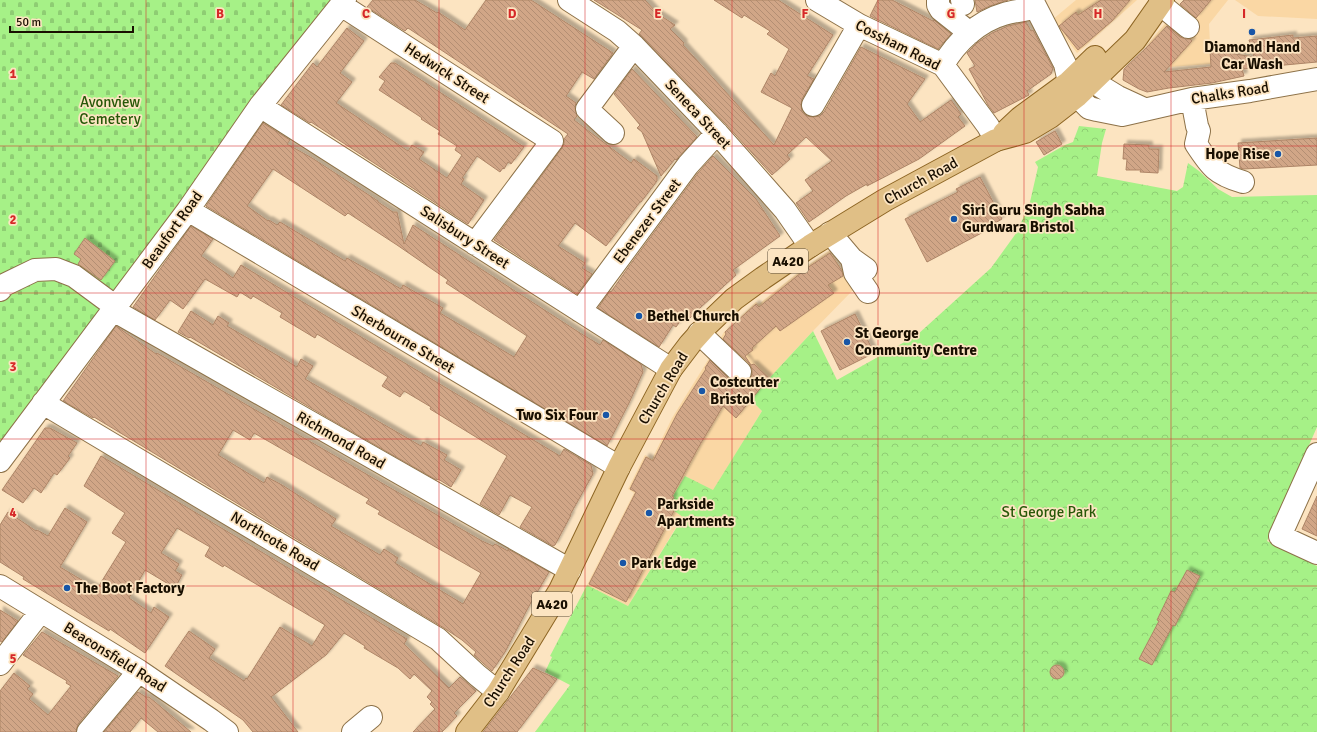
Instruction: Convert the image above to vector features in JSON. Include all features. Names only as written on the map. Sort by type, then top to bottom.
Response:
[{"type":"main road","name":"Church Road","points":[[467,732],[498,692],[537,630],[570,570],[619,467],[671,369],[699,333],[734,299],[830,233],[892,196],[996,140],[1025,132],[1050,117],[1076,79],[1116,37],[1161,2]]},
{"type":"street","name":"Seneca Street","points":[[569,0],[617,31],[634,46],[717,133],[785,210],[810,246]]},
{"type":"street","points":[[938,0],[940,10],[970,33]]},
{"type":"street","name":"Cossham Road","points":[[820,1],[859,24],[943,65],[988,126],[996,140]]},
{"type":"street","name":"Beaufort Road","points":[[0,461],[188,210],[260,106],[343,2]]},
{"type":"street","name":"Hedwick Street","points":[[343,2],[552,142],[475,244]]},
{"type":"street","points":[[1161,2],[1188,27]]},
{"type":"street","points":[[943,65],[957,46],[970,33],[987,22],[1004,14],[1034,4],[1076,79]]},
{"type":"street","points":[[813,104],[859,24]]},
{"type":"street","points":[[613,133],[587,109],[634,46]]},
{"type":"street","name":"Chalks Road","points":[[1076,79],[1090,108],[1122,115],[1192,98],[1250,91],[1317,79]]},
{"type":"street","points":[[1192,98],[1199,131],[1196,144],[1209,164],[1226,177],[1243,182]]},
{"type":"street","name":"Salisbury Street","points":[[260,106],[671,369]]},
{"type":"street","name":"Ebenezer Street","points":[[580,311],[688,165],[717,133]]},
{"type":"street","name":"Sherbourne Street","points":[[188,210],[619,467]]},
{"type":"street","points":[[830,233],[859,264],[855,274],[868,292]]},
{"type":"street","name":"Richmond Road","points":[[0,290],[4,285],[35,270],[56,269],[74,276],[114,309],[570,570]]},
{"type":"street","points":[[699,333],[740,372]]},
{"type":"street","name":"Northcote Road","points":[[43,403],[438,639],[498,692]]},
{"type":"street","points":[[1317,454],[1280,536],[1317,553]]},
{"type":"street","name":"Beaconsfield Road","points":[[0,586],[139,671],[227,732]]},
{"type":"street","points":[[0,664],[41,611]]},
{"type":"street","points":[[88,732],[139,671]]},
{"type":"street","points":[[353,732],[371,717]]},
{"type":"shaded area","points":[[1076,0],[1137,0],[1077,53],[1052,20]]},
{"type":"shaded area","points":[[1185,0],[1228,0],[1209,24],[1211,64],[1169,67],[1146,46]]},
{"type":"shaded area","points":[[1235,0],[1317,0],[1317,19],[1258,16]]},
{"type":"shaded area","points":[[830,250],[854,289],[750,399],[762,411],[713,491],[685,476],[683,516],[628,606],[587,585],[634,493],[628,489],[645,455],[652,459],[672,418],[724,332],[756,302],[759,304],[800,271]]},
{"type":"green space","name":"Avonview Cemetery","points":[[0,0],[332,0],[293,47],[0,446]]},
{"type":"green space","name":"St George Park","points":[[1079,126],[1106,129],[1102,143],[1097,176],[1177,191],[1183,187],[1188,163],[1218,189],[1232,197],[1317,195],[1317,427],[1267,541],[1317,566],[1317,732],[535,732],[570,685],[545,672],[552,657],[550,656],[587,585],[628,606],[683,517],[667,506],[685,476],[713,490],[762,411],[750,399],[813,331],[837,380],[917,335],[991,268],[1017,232],[1030,202],[1038,167],[1035,162],[1073,142]]},
{"type":"building","points":[[373,0],[415,0],[437,13],[438,12],[465,30],[486,0],[531,0],[613,53],[594,79],[582,72],[566,96],[576,103],[575,107],[577,116],[574,120],[631,163],[634,159],[657,176],[657,181],[606,246],[575,223],[558,246],[585,263],[582,268],[592,274],[577,294],[494,240],[562,148],[564,139],[568,134],[408,28],[405,31],[367,7]]},
{"type":"building","points":[[594,0],[645,0],[658,14],[675,25],[670,29],[684,43],[683,45],[774,145],[792,108],[761,92],[771,73],[775,76],[789,49],[767,34],[770,31],[744,15],[742,18],[714,0],[778,0],[833,35],[807,76],[814,79],[802,99],[802,112],[807,116],[820,116],[824,112],[861,47],[925,79],[907,104],[920,122],[951,100],[961,114],[958,117],[965,126],[919,159],[867,186],[867,184],[846,196],[809,222],[796,203],[813,191],[805,180],[832,161],[806,137],[787,155],[790,159],[772,175],[726,124],[639,34],[642,30]]},
{"type":"building","points":[[878,0],[892,0],[933,21],[934,20],[951,34],[938,49],[870,16]]},
{"type":"building","points":[[975,0],[1008,0],[977,12]]},
{"type":"building","points":[[1101,0],[1130,0],[1112,21],[1078,50],[1059,26],[1076,12],[1078,15]]},
{"type":"building","points":[[1184,0],[1211,0],[1196,18],[1180,4]]},
{"type":"building","points":[[1026,22],[1031,31],[1033,30],[1053,68],[1051,74],[1027,91],[1029,95],[994,113],[988,105],[969,69],[975,66],[967,53],[977,43],[992,33],[1008,26]]},
{"type":"building","points":[[1167,26],[1180,37],[1190,39],[1192,41],[1164,72],[1211,67],[1210,50],[1254,57],[1249,40],[1293,35],[1293,38],[1317,36],[1317,62],[1242,69],[1244,76],[1212,83],[1147,92],[1123,80],[1124,69]]},
{"type":"building","points":[[347,28],[364,41],[340,73],[352,82],[336,103],[408,151],[412,145],[424,152],[419,159],[447,178],[462,155],[455,150],[457,146],[438,134],[440,131],[379,90],[385,81],[379,77],[391,63],[395,63],[524,147],[511,164],[508,162],[504,169],[503,168],[500,172],[477,156],[462,178],[464,179],[461,184],[484,200],[468,224],[311,122],[310,123],[281,105],[313,63],[317,67]]},
{"type":"building","points":[[632,69],[697,137],[676,160],[675,159],[661,176],[642,132],[637,128],[640,125],[614,94]]},
{"type":"building","points":[[263,123],[290,140],[287,144],[312,158],[393,212],[397,212],[404,244],[413,225],[580,333],[600,345],[603,340],[641,364],[643,372],[607,446],[206,206]],"holes":[[[273,169],[345,216],[348,213],[397,245],[448,280],[446,283],[527,336],[514,357],[440,313],[443,308],[403,285],[401,289],[347,258],[345,261],[280,222],[277,225],[269,220],[268,221],[247,206]]]},
{"type":"building","points":[[1055,131],[1062,144],[1044,155],[1036,142]]},
{"type":"building","name":"Hope Rise","points":[[1317,138],[1317,165],[1240,168],[1238,143]]},
{"type":"building","points":[[1124,144],[1149,145],[1149,149],[1159,149],[1158,173],[1140,172],[1141,170],[1126,170],[1127,159],[1123,159]]},
{"type":"building","points":[[713,156],[756,199],[780,236],[733,270],[736,275],[689,319],[684,316],[676,327],[673,325],[659,347],[598,308],[698,173]]},
{"type":"building","name":"Siri Guru Singh Sabha Gurdwara Bristol","points":[[980,177],[1002,219],[988,227],[989,229],[927,262],[905,219],[958,192],[956,189]]},
{"type":"building","points":[[191,226],[213,239],[201,256],[233,278],[241,265],[560,456],[564,449],[591,465],[593,474],[555,545],[553,546],[520,527],[532,507],[510,495],[499,515],[480,504],[507,456],[430,409],[431,407],[404,391],[400,397],[382,386],[388,377],[317,334],[315,338],[280,317],[282,313],[253,296],[251,299],[240,292],[237,297],[205,279],[183,309],[170,300],[155,320],[133,307]]},
{"type":"building","points":[[85,238],[115,261],[101,280],[78,264],[81,259],[74,254]]},
{"type":"building","points":[[830,253],[842,271],[843,276],[828,285],[834,293],[780,331],[776,326],[752,348],[753,350],[745,356],[751,365],[754,364],[769,378],[736,418],[723,406],[672,496],[674,497],[668,509],[674,511],[626,602],[589,584],[636,492],[630,489],[646,457],[653,461],[677,414],[706,369],[705,368],[710,360],[731,381],[737,384],[744,384],[752,375],[752,369],[749,363],[723,339],[726,334],[725,332],[756,304],[759,307],[807,268]]},
{"type":"building","points":[[191,311],[213,325],[218,316],[229,323],[227,326],[297,367],[301,359],[313,366],[305,379],[421,446],[423,442],[447,455],[444,460],[461,470],[451,487],[335,422],[190,337],[189,338],[178,332]]},
{"type":"building","name":"St George Community Centre","points":[[855,314],[874,353],[840,370],[821,331]]},
{"type":"building","points":[[116,326],[156,354],[157,353],[482,541],[493,546],[495,544],[508,551],[508,549],[549,572],[505,652],[492,671],[474,655],[476,652],[444,628],[94,417],[93,418],[63,401]],"holes":[[[233,430],[250,440],[254,433],[369,499],[366,503],[380,511],[378,514],[481,573],[463,604],[395,563],[398,558],[384,549],[380,555],[331,526],[336,519],[282,485],[267,477],[264,483],[218,455]]]},
{"type":"building","points":[[45,428],[50,428],[77,443],[68,456],[70,458],[57,475],[54,473],[41,493],[34,488],[23,503],[2,490]]},
{"type":"building","points":[[101,456],[407,639],[404,644],[449,688],[460,677],[476,691],[454,713],[457,716],[442,732],[413,732],[435,709],[430,704],[432,702],[427,697],[432,691],[414,674],[410,679],[398,668],[364,648],[365,646],[344,633],[326,655],[271,697],[298,732],[253,732],[243,720],[165,666],[189,631],[215,649],[209,658],[244,681],[246,678],[247,679],[280,627],[312,646],[325,625],[224,565],[223,567],[205,556],[210,547],[177,528],[161,553],[179,564],[175,571],[182,575],[175,588],[145,570],[129,598],[151,613],[154,607],[169,617],[145,653],[110,629],[109,631],[23,579],[24,577],[0,562],[0,525],[8,512],[36,531],[37,530],[48,536],[65,508],[87,522],[60,567],[97,589],[126,542],[112,533],[125,513],[84,486]]},
{"type":"building","points":[[1317,496],[1317,536],[1302,529]]},
{"type":"building","points":[[1187,570],[1200,576],[1175,626],[1173,625],[1152,665],[1139,659],[1159,621],[1157,620],[1171,591],[1175,592]]},
{"type":"building","points":[[0,610],[18,621],[2,642],[0,641]]},
{"type":"building","points":[[42,632],[118,676],[78,724],[76,732],[0,732],[0,691],[14,673],[30,686],[27,689],[33,694],[29,699],[48,715],[71,686],[66,683],[67,681],[23,655]]},
{"type":"building","points":[[1057,665],[1062,667],[1064,672],[1062,677],[1057,679],[1052,677],[1050,672],[1052,667]]},
{"type":"building","points":[[533,668],[557,679],[517,732],[483,732]]},
{"type":"building","points":[[138,692],[146,697],[149,697],[191,732],[158,732],[141,718],[130,732],[104,732]]},
{"type":"place","name":"Diamond Hand Car Wash","points":[[1252,32]]},
{"type":"place","name":"Hope Rise","points":[[1278,154]]},
{"type":"place","name":"Siri Guru Singh Sabha Gurdwara Bristol","points":[[954,219]]},
{"type":"place","name":"Bethel Church","points":[[639,316]]},
{"type":"place","name":"St George Community Centre","points":[[847,342]]},
{"type":"place","name":"Costcutter Bristol","points":[[702,391]]},
{"type":"place","name":"Two Six Four","points":[[606,415]]},
{"type":"place","name":"Parkside Apartments","points":[[649,513]]},
{"type":"place","name":"Park Edge","points":[[623,563]]},
{"type":"place","name":"The Boot Factory","points":[[67,588]]}]
